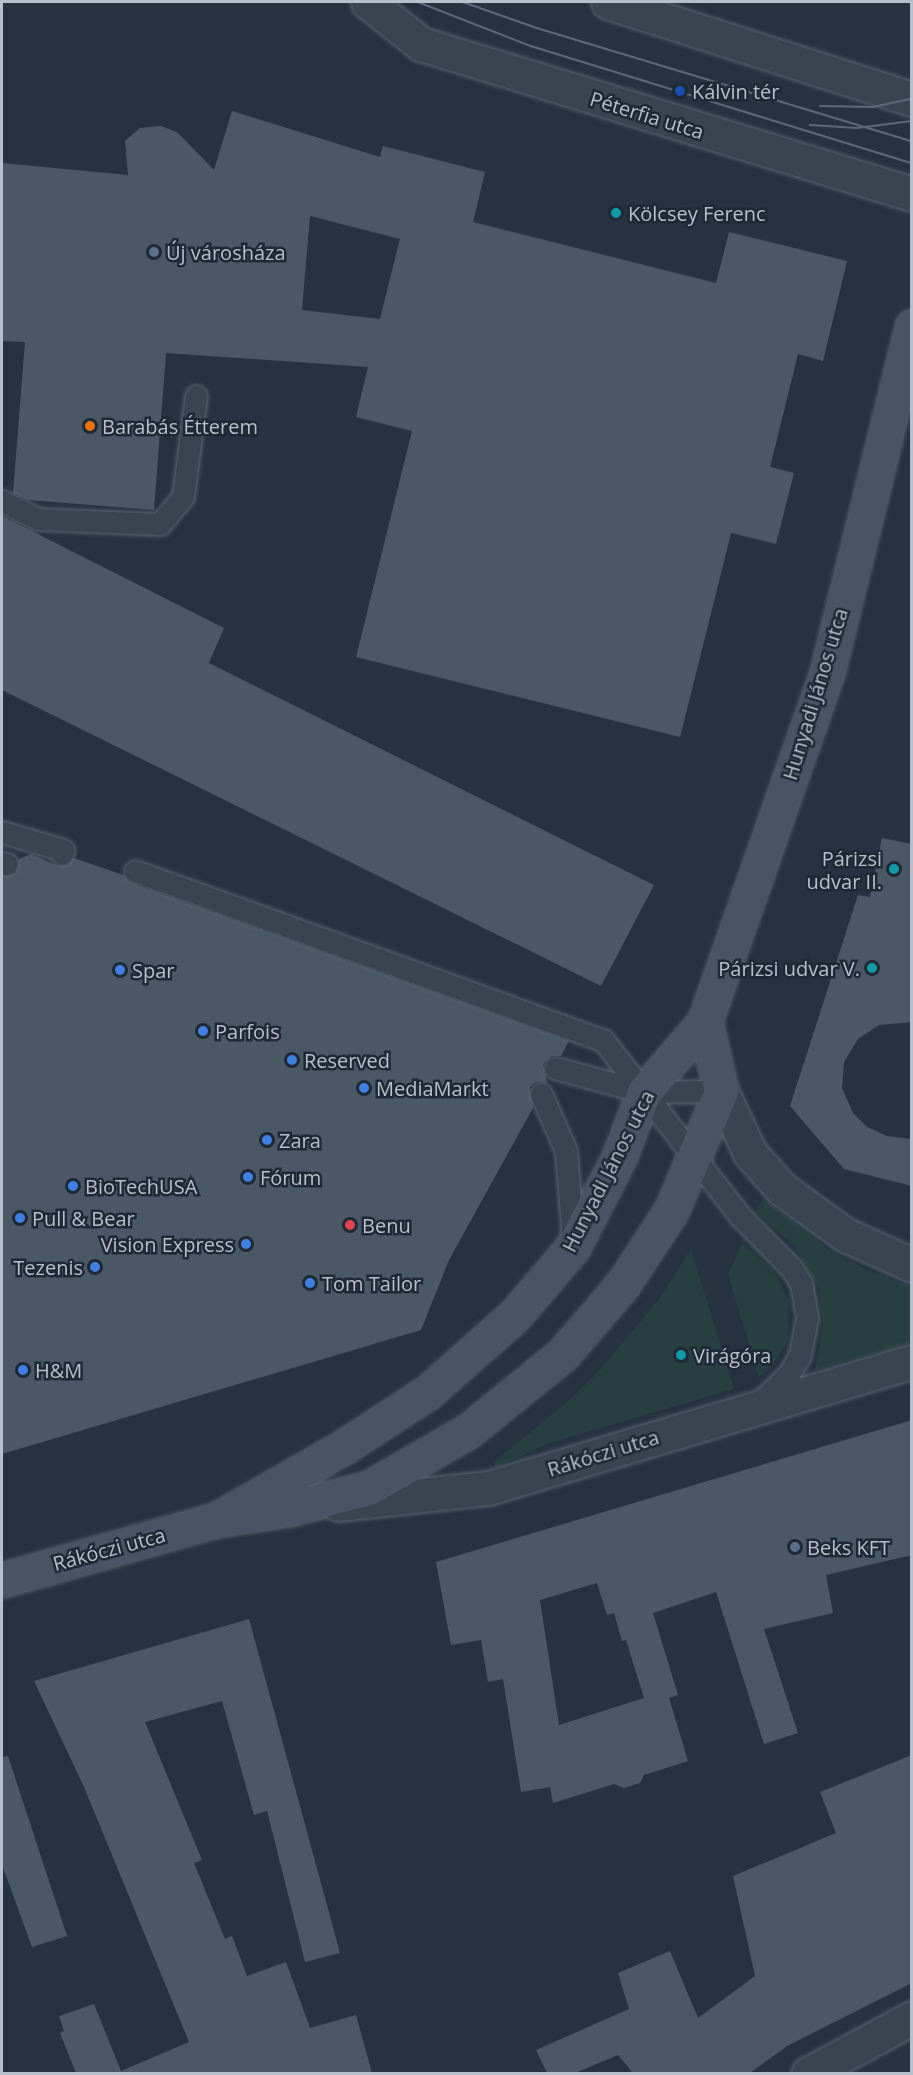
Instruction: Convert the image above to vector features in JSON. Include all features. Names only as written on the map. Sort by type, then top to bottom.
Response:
[{"type":"street","points":[[608,2],[912,99]]},
{"type":"street","name":"Péterfia utca","points":[[380,10],[421,44],[912,194]]},
{"type":"street","name":"Hunyadi János utca","points":[[428,1392],[515,1315],[573,1248],[620,1155],[644,1092],[705,1021],[828,669],[912,326]]},
{"type":"street","points":[[705,1021],[721,1091],[750,1153],[782,1189],[844,1234],[912,1265]]},
{"type":"street","points":[[695,1158],[721,1091]]},
{"type":"street","name":"Rákóczi utca","points":[[288,1509],[369,1488],[468,1431],[562,1354],[624,1284],[672,1209],[695,1158]]},
{"type":"street","name":"Rákóczi utca","points":[[2,1580],[216,1520],[288,1509],[488,1488],[754,1407],[912,1362]]},
{"type":"street","name":"Rákóczi utca","points":[[216,1520],[345,1446],[428,1392]]},
{"type":"street","points":[[808,2073],[912,2018]]},
{"type":"lane","points":[[2,501],[37,519],[160,524],[183,497],[196,396]]},
{"type":"lane","points":[[2,832],[62,854]]},
{"type":"lane","points":[[135,871],[380,964],[486,997],[603,1040],[739,1215],[792,1269],[806,1299],[805,1337],[800,1355],[789,1374],[754,1407]]},
{"type":"lane","points":[[462,996],[486,997]]},
{"type":"lane","points":[[555,1068],[644,1092],[721,1091]]},
{"type":"lane","points":[[541,1094],[566,1151],[573,1248]]},
{"type":"green space","points":[[763,1198],[829,1250],[867,1270],[911,1286],[911,1343],[815,1370],[823,1326],[819,1289],[795,1247],[756,1212]]},
{"type":"green space","points":[[742,1243],[773,1270],[789,1300],[788,1340],[771,1368],[759,1378],[728,1274]]},
{"type":"green space","points":[[691,1249],[734,1389],[552,1442],[495,1468],[494,1462],[572,1398],[600,1370],[659,1299]]},
{"type":"building","points":[[232,111],[380,157],[383,146],[485,172],[473,222],[716,283],[729,232],[847,261],[823,361],[798,354],[770,467],[794,473],[776,544],[731,533],[680,737],[356,657],[412,431],[356,417],[368,367],[166,353],[154,510],[28,500],[13,493],[25,342],[2,341],[2,163],[128,175],[125,141],[140,128],[161,126],[177,132],[214,170]],"holes":[[[310,216],[400,239],[380,319],[302,310]]]},
{"type":"building","points":[[2,516],[224,628],[209,663],[654,885],[601,986],[2,690]]},
{"type":"building","name":"Párizsi udvar V.","points":[[882,838],[912,844],[912,1022],[879,1025],[858,1039],[844,1062],[842,1088],[853,1113],[867,1127],[887,1136],[912,1139],[912,1186],[844,1169],[790,1106],[858,895],[870,897]]},
{"type":"building","name":"Fórum","points":[[31,854],[59,866],[74,858],[123,875],[131,883],[569,1041],[561,1056],[551,1056],[543,1064],[547,1083],[536,1082],[530,1087],[533,1108],[449,1260],[421,1330],[2,1454],[2,876],[16,873],[19,859]]},
{"type":"building","points":[[912,1420],[912,1555],[826,1575],[833,1613],[764,1629],[798,1733],[764,1744],[716,1592],[653,1613],[678,1695],[669,1698],[688,1761],[644,1775],[640,1783],[624,1788],[614,1784],[553,1803],[550,1787],[521,1792],[503,1679],[488,1682],[481,1640],[451,1645],[436,1562]],"holes":[[[597,1583],[607,1615],[614,1613],[622,1641],[626,1640],[644,1698],[559,1725],[540,1600]]]},
{"type":"building","points":[[249,1619],[340,1953],[305,1962],[267,1811],[254,1815],[222,1701],[145,1722],[202,1860],[194,1863],[225,1939],[232,1936],[247,1976],[286,1962],[310,2028],[356,2015],[372,2073],[76,2073],[60,2033],[64,2031],[59,2016],[94,2004],[121,2071],[189,2042],[84,1787],[34,1681]]},
{"type":"building","points":[[912,1755],[912,1983],[787,2046],[750,2073],[633,2073],[618,2055],[575,2073],[547,2073],[536,2050],[629,2009],[618,1973],[670,1951],[698,2018],[755,1976],[733,1876],[836,1833],[820,1792]]},
{"type":"building","points":[[8,1756],[67,1936],[32,1947],[2,1865],[2,1757]]},
{"type":"tram line","points":[[418,2],[531,46],[912,163]]},
{"type":"tram line","points":[[463,2],[537,28],[912,141]]},
{"type":"tram line","points":[[820,106],[873,107],[912,99]]},
{"type":"tram line","points":[[810,125],[857,128],[912,121]]},
{"type":"place","name":"Kálvin tér","points":[[680,91]]},
{"type":"place","name":"Kölcsey Ferenc","points":[[616,213]]},
{"type":"place","name":"Új városháza","points":[[154,252]]},
{"type":"place","name":"Barabás Étterem","points":[[90,426]]},
{"type":"place","name":"Párizsi udvar II.","points":[[894,869]]},
{"type":"place","name":"Párizsi udvar V.","points":[[872,968]]},
{"type":"place","name":"Spar","points":[[120,970]]},
{"type":"place","name":"Parfois","points":[[203,1031]]},
{"type":"place","name":"Reserved","points":[[292,1060]]},
{"type":"place","name":"MediaMarkt","points":[[364,1088]]},
{"type":"place","name":"Zara","points":[[267,1140]]},
{"type":"place","name":"Fórum","points":[[248,1177]]},
{"type":"place","name":"BioTechUSA","points":[[73,1186]]},
{"type":"place","name":"Pull & Bear","points":[[20,1218]]},
{"type":"place","name":"Benu","points":[[350,1225]]},
{"type":"place","name":"Vision Express","points":[[246,1244]]},
{"type":"place","name":"Tezenis","points":[[95,1267]]},
{"type":"place","name":"Tom Tailor","points":[[310,1283]]},
{"type":"place","name":"Virágóra","points":[[681,1355]]},
{"type":"place","name":"H&M","points":[[23,1370]]},
{"type":"place","name":"Beks KFT","points":[[795,1547]]}]
